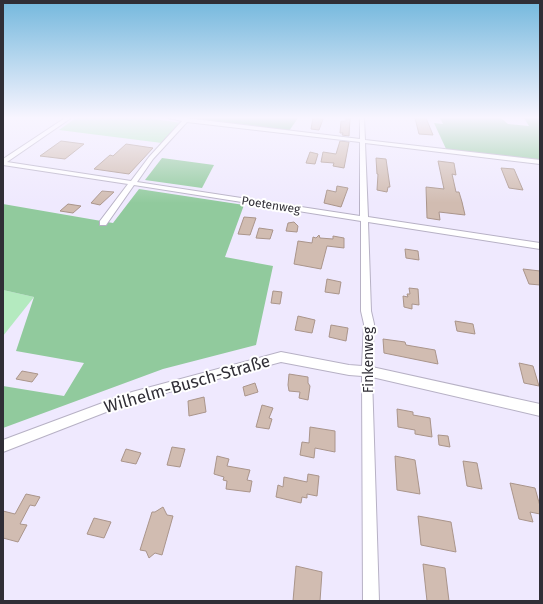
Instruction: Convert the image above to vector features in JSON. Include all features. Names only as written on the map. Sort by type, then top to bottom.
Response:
[{"type":"street","points":[[3,162],[27,146]]},
{"type":"street","points":[[103,223],[151,158],[162,146]]},
{"type":"street","name":"Finkenweg","points":[[362,146],[366,312],[369,324],[367,371],[371,601]]},
{"type":"street","points":[[406,146],[540,162]]},
{"type":"street","name":"Poetenweg","points":[[3,162],[364,220],[540,246]]},
{"type":"street","name":"Wilhelm-Busch-Straße","points":[[3,446],[132,397],[281,357],[349,370],[367,371],[540,410]]},
{"type":"green space","points":[[445,146],[540,146],[540,161],[447,151]]},
{"type":"green space","points":[[162,158],[214,165],[202,188],[145,180]]},
{"type":"green space","points":[[139,189],[244,205],[225,257],[273,266],[256,345],[163,369],[3,428],[3,386],[64,396],[84,363],[16,351],[34,297],[3,290],[3,204],[113,223]]},
{"type":"green space","points":[[3,290],[34,297],[3,336]]},
{"type":"building","points":[[54,146],[81,146],[65,159],[40,156]]},
{"type":"building","points":[[124,146],[153,148],[129,174],[94,169],[110,155],[113,156]]},
{"type":"building","points":[[338,146],[348,146],[344,168],[333,166],[334,163],[321,162],[323,152],[336,154]]},
{"type":"building","points":[[310,152],[318,154],[315,164],[306,163]]},
{"type":"building","points":[[376,158],[386,159],[390,187],[388,187],[387,192],[377,190],[378,174]]},
{"type":"building","points":[[438,161],[454,163],[456,175],[452,174],[456,192],[459,192],[465,215],[439,212],[440,220],[427,218],[426,187],[444,189]]},
{"type":"building","points":[[501,168],[514,169],[523,190],[509,188]]},
{"type":"building","points":[[337,186],[348,188],[341,207],[324,203],[327,190],[336,192]]},
{"type":"building","points":[[102,191],[114,192],[100,205],[91,203]]},
{"type":"building","points":[[68,204],[81,206],[73,213],[60,211]]},
{"type":"building","points":[[244,217],[256,218],[250,235],[238,234]]},
{"type":"building","points":[[294,222],[298,226],[297,232],[286,231],[288,223]]},
{"type":"building","points":[[259,228],[273,230],[270,239],[256,238]]},
{"type":"building","points":[[319,235],[320,238],[333,239],[333,236],[344,238],[344,248],[327,246],[321,269],[294,264],[298,241],[312,243],[313,237],[316,238]]},
{"type":"building","points":[[405,249],[418,251],[419,260],[406,258]]},
{"type":"building","points":[[523,269],[540,271],[540,285],[529,284]]},
{"type":"building","points":[[327,279],[341,282],[339,294],[325,292]]},
{"type":"building","points":[[409,288],[418,289],[419,305],[412,304],[412,309],[404,307],[403,296],[408,297],[407,294],[410,294]]},
{"type":"building","points":[[273,291],[282,292],[280,304],[271,303]]},
{"type":"building","points":[[298,316],[315,320],[312,333],[295,330]]},
{"type":"building","points":[[455,321],[473,324],[475,334],[457,331]]},
{"type":"building","points":[[331,325],[348,328],[346,341],[329,337]]},
{"type":"building","points":[[383,339],[405,342],[406,345],[435,350],[438,364],[384,353]]},
{"type":"building","points":[[519,363],[533,366],[539,386],[524,383]]},
{"type":"building","points":[[22,371],[38,374],[32,382],[16,379]]},
{"type":"building","points":[[289,374],[308,377],[308,383],[310,386],[308,400],[299,398],[300,392],[289,391]]},
{"type":"building","points":[[255,383],[258,392],[245,396],[243,387]]},
{"type":"building","points":[[204,397],[206,412],[189,416],[188,401]]},
{"type":"building","points":[[262,405],[273,408],[269,418],[272,419],[269,429],[256,427]]},
{"type":"building","points":[[397,409],[413,412],[413,415],[430,418],[432,437],[415,434],[415,430],[398,427]]},
{"type":"building","points":[[310,427],[335,431],[335,452],[315,448],[314,458],[300,455],[302,442],[309,443]]},
{"type":"building","points":[[438,435],[448,436],[450,447],[439,445]]},
{"type":"building","points":[[172,447],[185,449],[180,467],[167,465]]},
{"type":"building","points":[[126,449],[141,453],[136,464],[121,461]]},
{"type":"building","points":[[217,456],[229,459],[227,466],[250,470],[247,480],[252,481],[250,492],[226,489],[227,481],[223,480],[224,477],[214,474]]},
{"type":"building","points":[[395,456],[415,460],[420,494],[397,490]]},
{"type":"building","points":[[463,461],[477,463],[482,489],[467,486]]},
{"type":"building","points":[[308,474],[319,476],[317,496],[307,494],[307,498],[302,497],[301,503],[276,497],[278,485],[283,487],[284,477],[307,482]]},
{"type":"building","points":[[510,483],[535,488],[540,506],[540,514],[530,512],[533,522],[519,519]]},
{"type":"building","points":[[26,494],[40,497],[35,506],[30,505],[20,524],[27,525],[18,542],[3,538],[3,511],[15,514]]},
{"type":"building","points":[[163,507],[167,515],[173,516],[162,555],[155,553],[149,558],[146,551],[140,550],[152,512],[155,512]]},
{"type":"building","points":[[418,516],[451,522],[456,552],[421,545]]},
{"type":"building","points":[[94,518],[111,522],[104,538],[87,534]]},
{"type":"building","points":[[423,564],[445,568],[449,601],[427,601]]},
{"type":"building","points":[[296,566],[322,572],[320,601],[293,601]]}]
